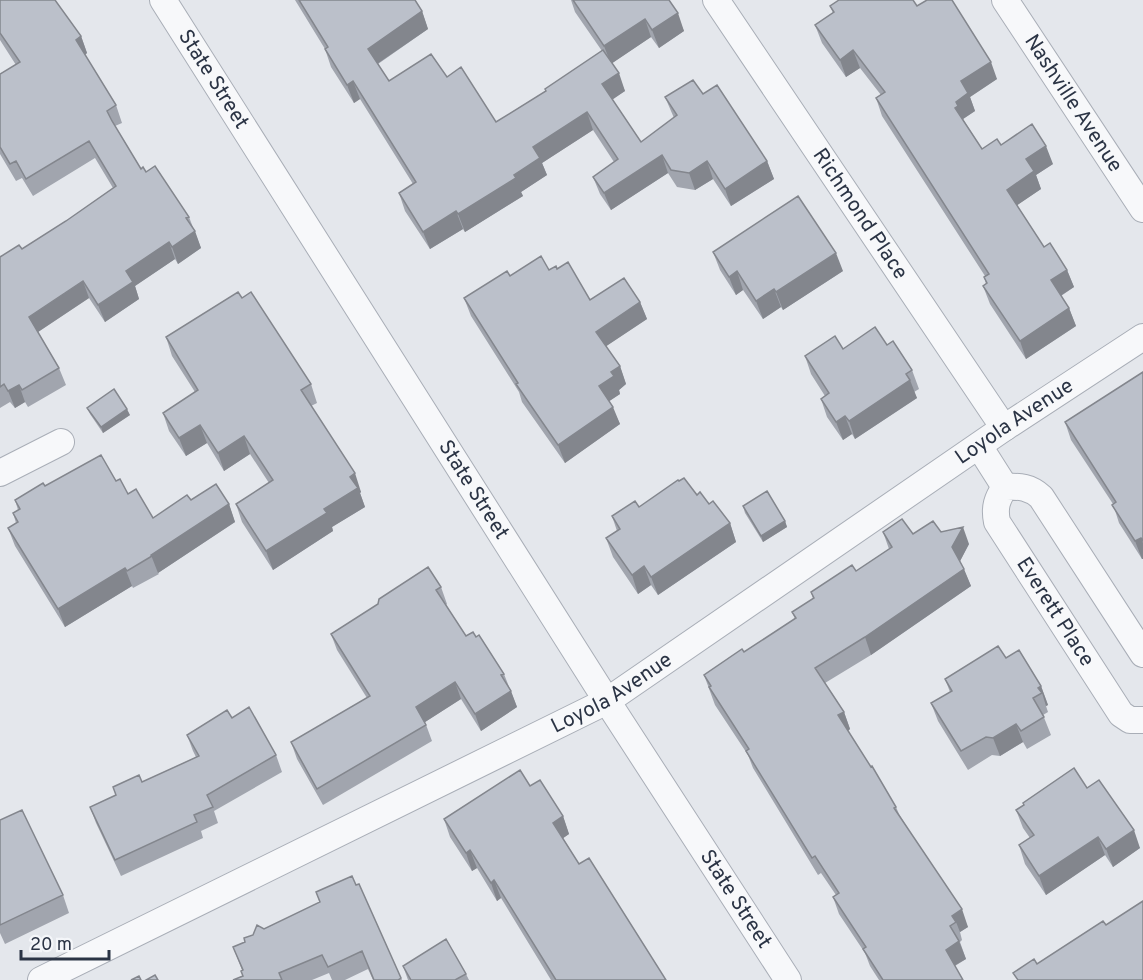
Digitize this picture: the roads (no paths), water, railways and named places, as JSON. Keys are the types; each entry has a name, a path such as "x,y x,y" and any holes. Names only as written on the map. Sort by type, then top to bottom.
{"street":[{"name":"State Street","path":"163,0 607,701 788,980"},
{"name":"Richmond Place","path":"716,0 1004,428"},
{"name":"Nashville Avenue","path":"1005,0 1143,209"},
{"name":"Loyola Avenue","path":"41,980 607,701 1004,428 1143,337"},
{"path":"0,473 62,442"},
{"path":"979,446 1005,487 1021,486 1033,490 1041,497 1143,654"},
{"name":"Everett Place","path":"1005,487 998,498 995,511 997,522 1121,714 1130,720 1143,720"}]}
